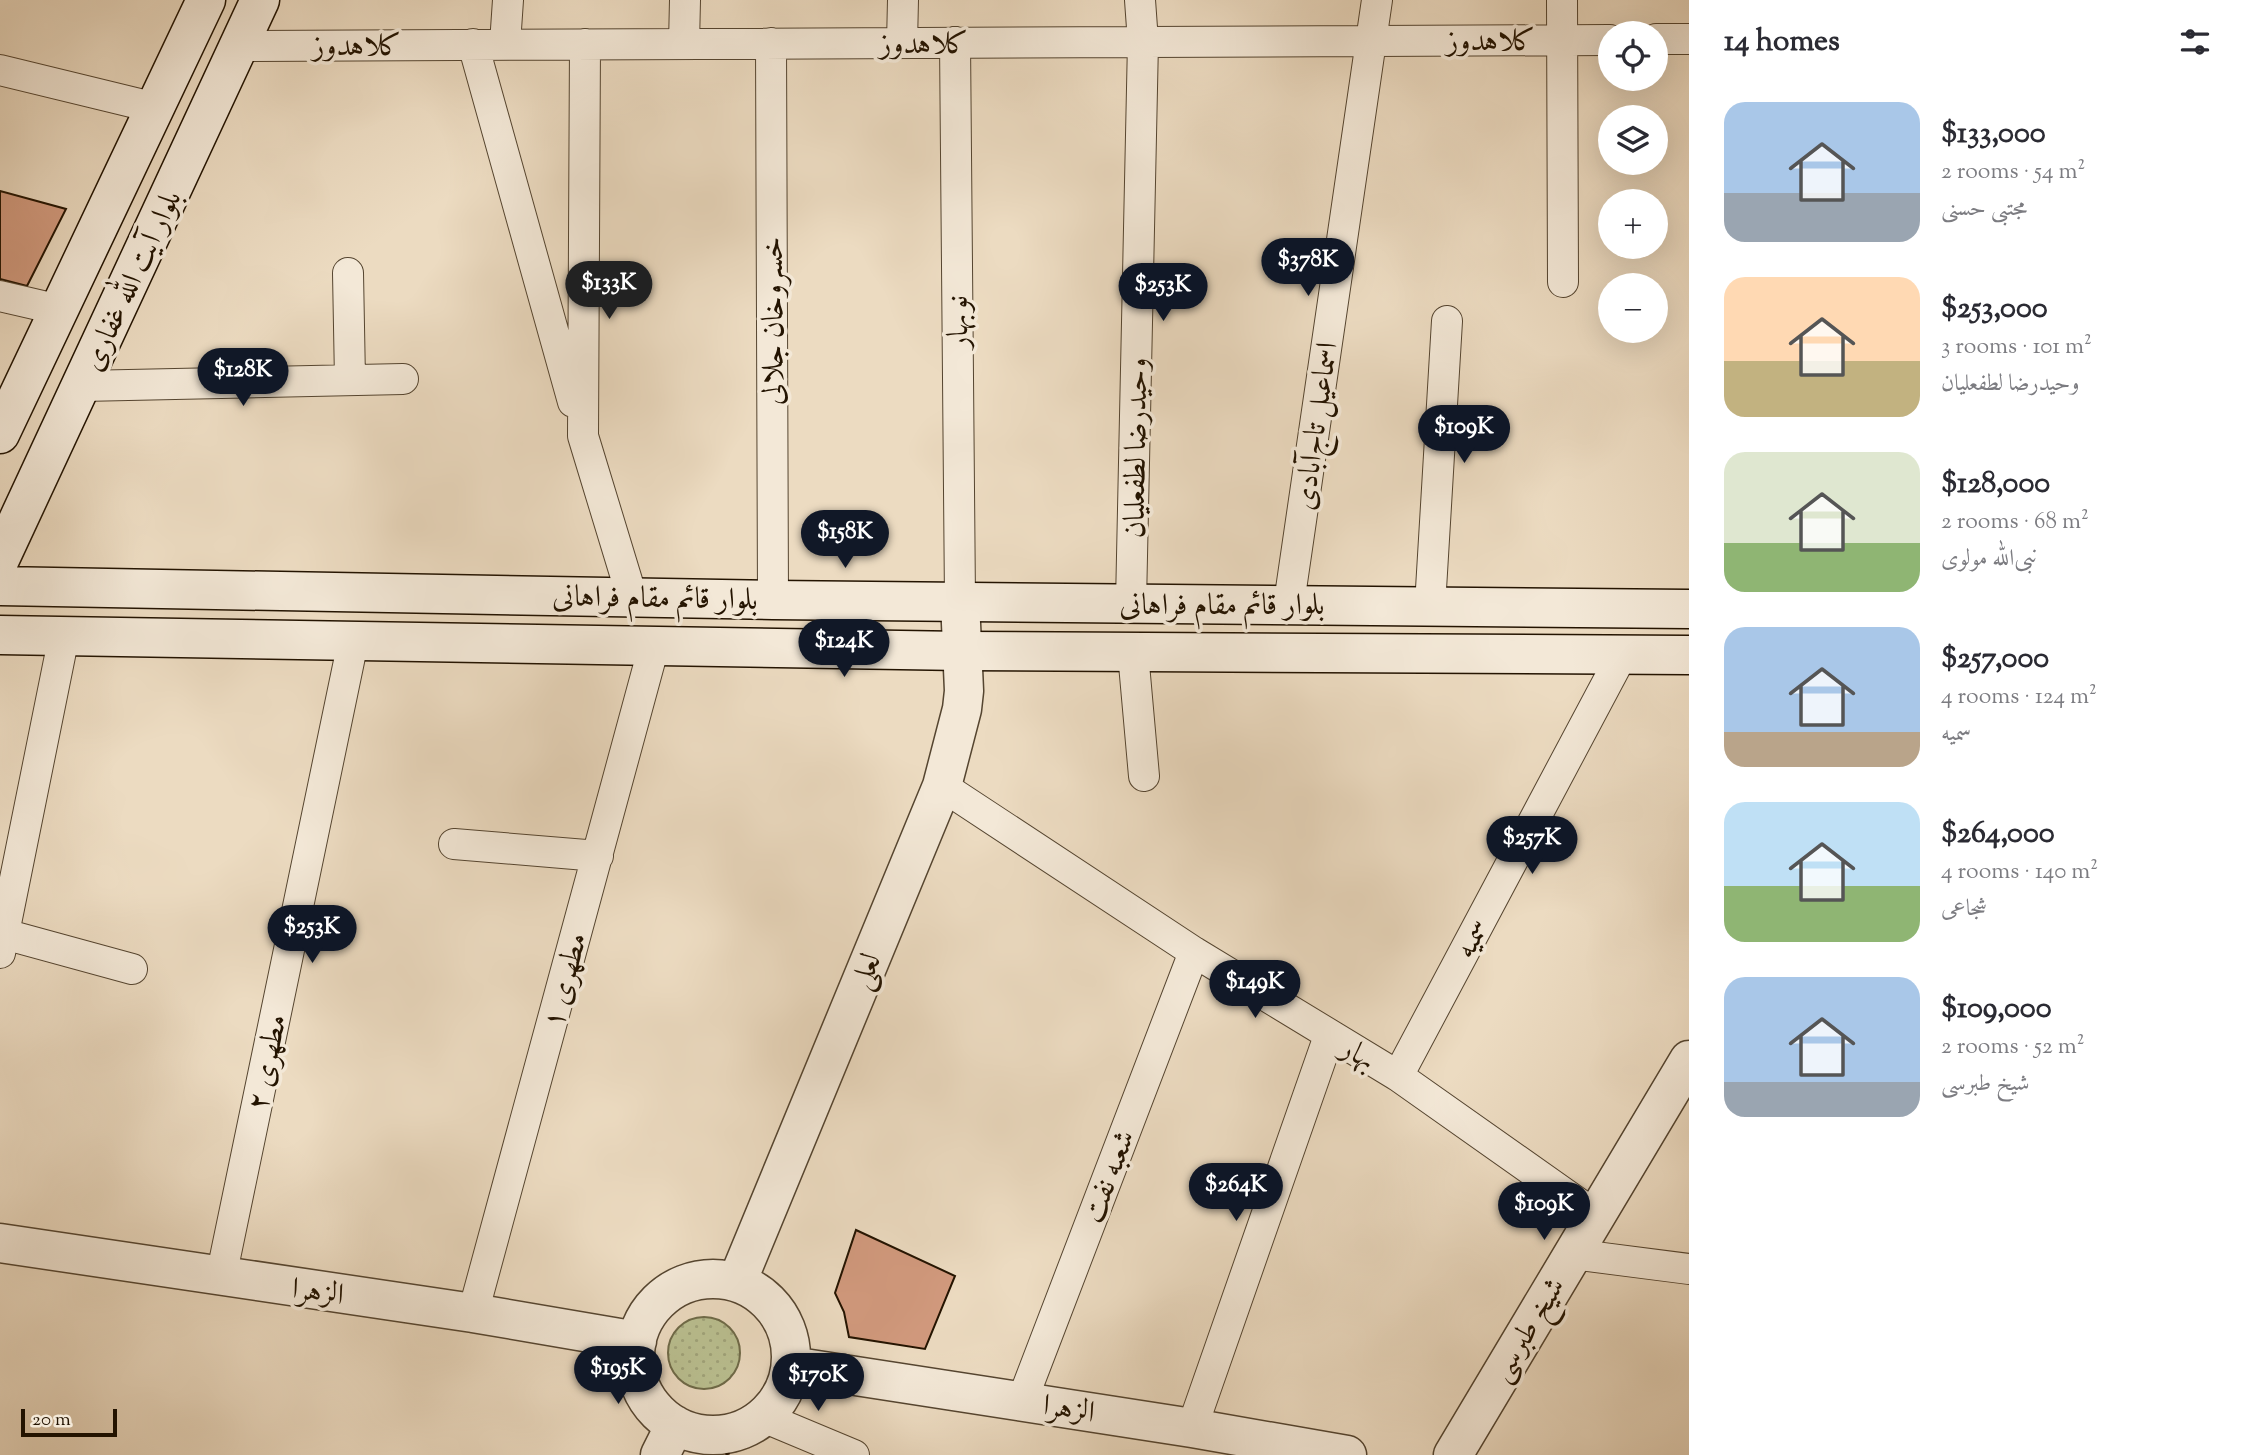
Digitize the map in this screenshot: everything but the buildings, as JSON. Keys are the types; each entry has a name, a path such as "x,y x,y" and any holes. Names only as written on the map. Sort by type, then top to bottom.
{"main road":[{"name":"بلوار آیت الله غفاری","path":"0,434 206,0"},
{"name":"بلوار آیت الله غفاری","path":"0,559 260,0"},
{"name":"بلوار قائم مقام فراهانی","path":"0,586 773,600 1689,609"},
{"name":"لعلی","path":"737,1282 942,786 962,709 960,601"},
{"name":"بلوار قائم مقام فراهانی","path":"0,635 962,651 1689,655"},
{"name":"شیخ طبرسی","path":"1453,1455 1689,1060"},
{"name":"الزهرا","path":"0,1243 473,1313 637,1341"},
{"path":"715,1278 737,1282 764,1297 778,1314 788,1335 791,1366 782,1394 763,1417 735,1432 724,1445 689,1431 667,1440 659,1413 647,1398 639,1379 635,1361 637,1341 644,1320 656,1302 674,1289 694,1280 715,1278"},
{"name":"الزهرا","path":"791,1366 1192,1428 1346,1455"}],"street":[{"path":"505,44 508,0"},
{"path":"684,44 685,0"},
{"path":"902,43 903,0"},
{"name":"وحیدرضا لطفعلیان","path":"1131,603 1143,42 1140,0"},
{"name":"اسماعیل تاج‌آبادی","path":"1289,603 1377,0"},
{"path":"1562,0 1563,282"},
{"path":"1668,39 1689,39"},
{"name":"کلاهدوز","path":"239,46 1598,40"},
{"name":"نوبهار","path":"955,42 960,601"},
{"name":"خسروخان جلالی","path":"771,43 773,600"},
{"path":"472,44 583,436 632,597"},
{"path":"583,436 585,44"},
{"path":"0,70 156,108"},
{"path":"348,273 350,380"},
{"path":"0,296 61,310"},
{"path":"1430,606 1447,321"},
{"path":"82,386 403,379"},
{"path":"64,636 2,944 132,969"},
{"name":"مطهری ۲","path":"221,1277 354,642"},
{"name":"مطهری ۱","path":"473,1313 654,646"},
{"path":"1133,653 1144,776"},
{"name":"سمیه","path":"1398,1076 1623,653"},
{"name":"بهار","path":"942,786 1194,952 1398,1076 1595,1215"},
{"path":"454,844 598,856"},
{"name":"شعبه نفت","path":"1022,1401 1194,952"},
{"path":"1192,1428 1329,1036"},
{"path":"1572,1254 1689,1269"},
{"path":"763,1417 854,1455"}],"green space":[{"path":"704,1317 718,1320 730,1327 737,1339 740,1353 737,1367 730,1379 718,1386 704,1389 690,1386 678,1379 671,1367 668,1353 671,1339 678,1327 690,1320"}]}
